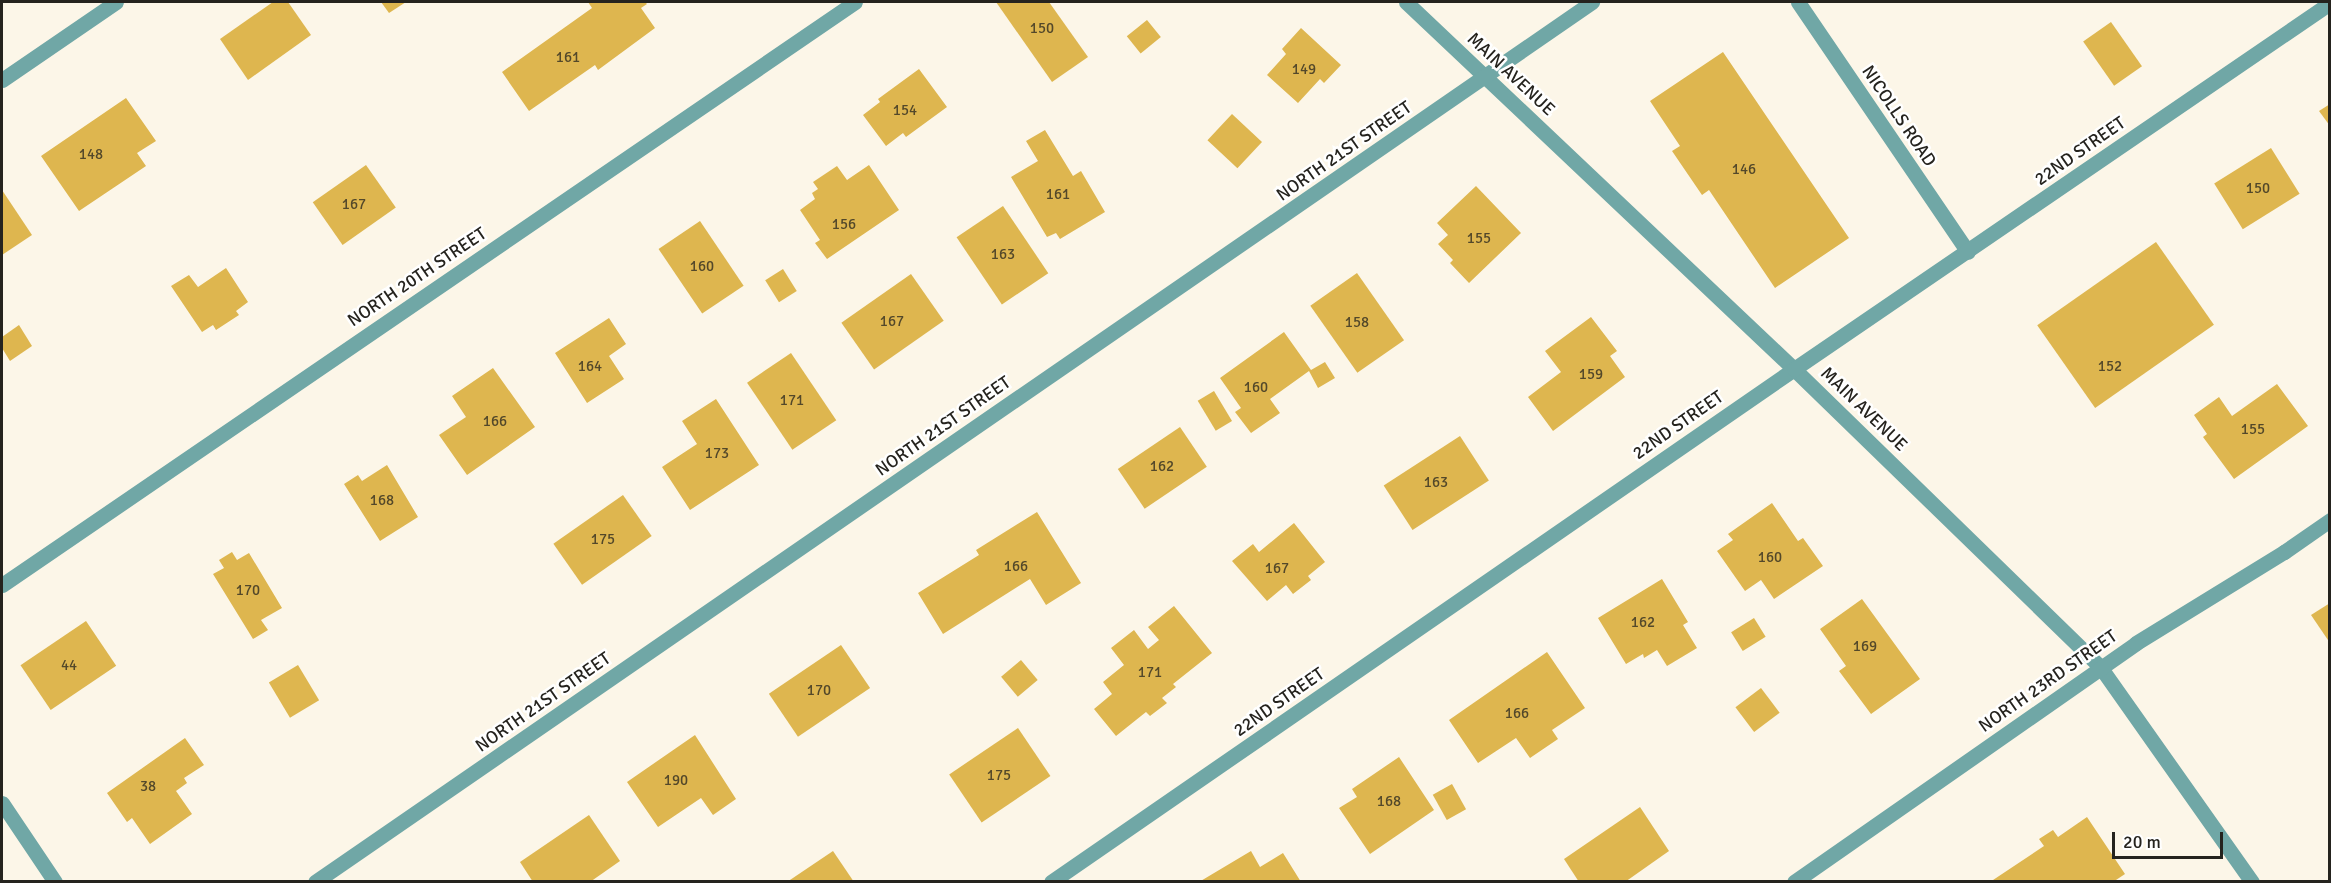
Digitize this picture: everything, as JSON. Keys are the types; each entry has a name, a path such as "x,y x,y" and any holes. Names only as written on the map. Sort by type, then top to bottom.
{"street":[{"path":"2,80 116,2"},
{"name":"NORTH 20TH STREET","path":"2,585 855,2"},
{"name":"MAIN AVENUE","path":"1406,2 1794,369 2101,668 2252,882"},
{"name":"NORTH 21ST STREET","path":"315,882 1592,2"},
{"name":"NICOLLS ROAD","path":"1798,2 1968,252"},
{"name":"22ND STREET","path":"1051,882 1794,369 2330,3"},
{"name":"NORTH 23RD STREET","path":"1794,882 2101,668 2330,520"},
{"path":"2,803 55,882"}],"building":[{"path":"273,2 288,2 311,35 248,80 220,39"},
{"path":"381,2 406,2 389,13"},
{"path":"588,2 645,2 647,4 641,8 655,28 598,70 595,65 529,111 502,72 592,8"},
{"path":"996,2 1049,2 1088,57 1052,82"},
{"path":"1147,20 1161,37 1141,53 1127,36"},
{"path":"2111,22 2142,66 2114,86 2083,42"},
{"path":"1301,28 1341,65 1324,83 1320,79 1298,103 1267,75 1286,54 1282,49"},
{"path":"1723,52 1849,238 1775,288 1709,190 1702,195 1672,151 1680,146 1650,101"},
{"path":"919,69 947,107 906,137 903,133 886,146 863,115 880,102 878,99"},
{"path":"126,98 156,141 137,153 146,166 79,211 41,156"},
{"path":"2330,104 2330,126 2319,111"},
{"path":"1232,114 1262,142 1237,168 1207,140"},
{"path":"1045,130 1073,176 1081,171 1105,212 1060,239 1056,233 1047,237 1011,177 1038,161 1026,141"},
{"path":"2271,148 2300,194 2243,229 2214,184"},
{"path":"366,165 396,208 343,245 313,202"},
{"path":"869,165 899,210 827,259 815,243 820,240 800,210 815,199 812,193 818,189 813,182 837,166 847,180"},
{"path":"1476,186 1521,233 1469,283 1450,263 1453,260 1438,244 1448,235 1437,223"},
{"path":"2,190 32,235 2,255"},
{"path":"1003,206 1048,273 1002,304 957,237"},
{"path":"700,221 744,286 702,314 659,249"},
{"path":"2156,242 2214,325 2095,408 2037,325"},
{"path":"226,268 248,302 236,311 239,315 216,330 213,325 202,332 171,286 189,275 198,287"},
{"path":"783,269 797,291 779,302 765,280"},
{"path":"1357,273 1404,340 1357,373 1310,306"},
{"path":"911,274 944,321 874,369 841,323"},
{"path":"1591,317 1617,351 1610,356 1625,377 1553,431 1528,397 1561,372 1545,351"},
{"path":"609,318 626,344 609,356 624,379 587,403 555,353"},
{"path":"19,325 32,346 10,361 2,348 2,337"},
{"path":"1284,332 1311,370 1325,362 1335,378 1318,388 1309,371 1270,399 1280,413 1251,433 1235,412 1241,408 1220,378"},
{"path":"791,353 836,420 792,450 747,383"},
{"path":"493,368 535,427 467,475 439,435 466,417 452,396"},
{"path":"2277,384 2308,426 2234,479 2203,437 2207,434 2194,415 2219,397 2232,416"},
{"path":"1214,391 1232,421 1216,431 1198,401"},
{"path":"716,399 759,465 690,510 662,467 697,444 682,421"},
{"path":"1180,427 1207,467 1145,509 1118,469"},
{"path":"1460,436 1489,480 1413,530 1384,486"},
{"path":"387,465 418,517 380,541 344,484 358,475 362,481"},
{"path":"623,495 652,536 582,585 553,544"},
{"path":"1772,503 1798,541 1803,538 1823,566 1774,599 1761,580 1745,591 1717,551 1733,540 1728,534"},
{"path":"1037,512 1081,583 1046,605 1030,579 943,634 918,593 979,555 976,550"},
{"path":"1294,523 1325,562 1308,576 1311,580 1293,594 1286,585 1267,601 1232,561 1253,544 1259,552"},
{"path":"232,552 237,560 249,553 282,608 261,620 268,630 253,639 213,574 224,568 219,560"},
{"path":"1662,579 1688,622 1683,625 1697,648 1667,666 1657,650 1644,658 1643,654 1626,664 1598,618"},
{"path":"1862,599 1920,679 1871,714 1839,671 1846,666 1820,629"},
{"path":"2330,603 2330,643 2311,615"},
{"path":"1174,606 1212,653 1173,684 1176,687 1162,698 1167,703 1150,716 1146,712 1116,736 1094,709 1112,694 1103,682 1124,665 1111,648 1134,630 1148,649 1159,640 1148,627"},
{"path":"1754,618 1766,637 1743,651 1731,632"},
{"path":"86,621 116,666 51,710 21,665"},
{"path":"841,645 870,688 798,737 769,694"},
{"path":"1547,652 1585,708 1552,730 1558,739 1530,758 1516,738 1478,763 1449,720"},
{"path":"1021,660 1038,680 1018,697 1001,677"},
{"path":"298,665 319,700 290,718 269,683"},
{"path":"1761,688 1780,713 1754,732 1735,707"},
{"path":"1018,728 1050,776 982,822 949,774"},
{"path":"695,735 736,799 713,815 701,798 658,827 627,782"},
{"path":"185,738 204,765 184,778 187,783 176,791 192,814 150,844 132,818 127,822 107,793"},
{"path":"1399,757 1434,810 1370,854 1339,808 1357,797 1352,789"},
{"path":"1452,784 1466,809 1447,820 1433,795"},
{"path":"1640,807 1669,851 1625,882 1579,882 1564,859"},
{"path":"589,815 620,861 590,882 533,882 520,862"},
{"path":"2087,817 2125,874 2113,882 1990,882 2044,846 2039,839 2053,830 2058,837"},
{"path":"833,851 854,882 787,882"},
{"path":"1251,851 1260,867 1283,853 1301,882 1199,882"}]}
